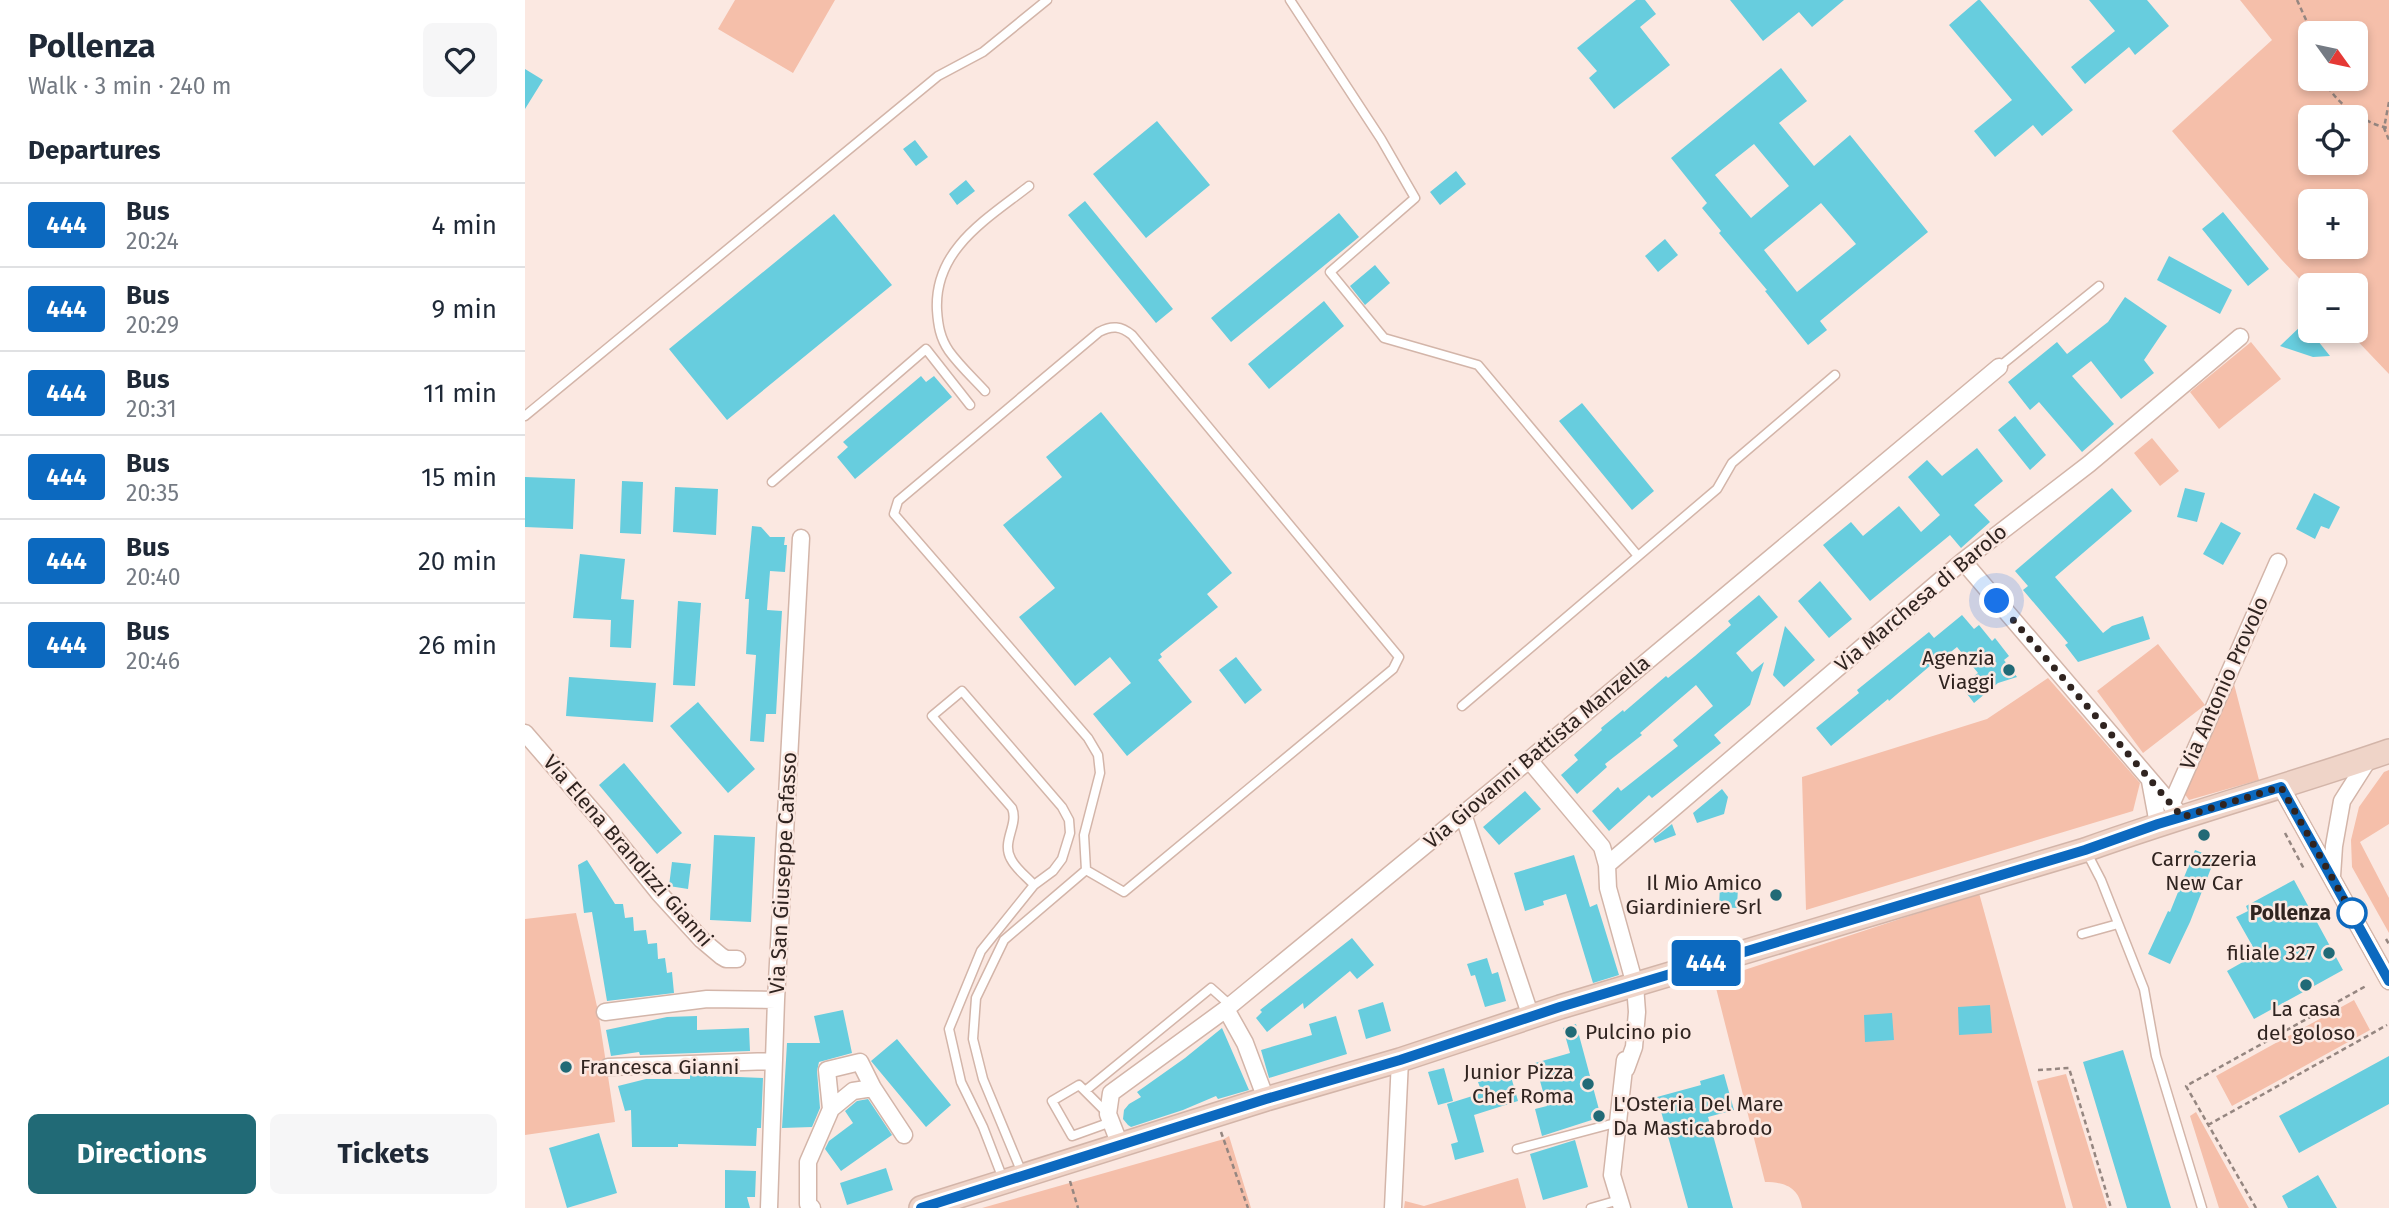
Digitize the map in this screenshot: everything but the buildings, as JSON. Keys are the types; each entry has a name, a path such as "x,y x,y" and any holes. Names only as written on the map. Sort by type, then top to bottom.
{"street":[{"name":"Via Marchesa di Barolo","path":"1607,865 1963,561 2089,464 2241,337"},
{"name":"Via Giovanni Battista Manzella","path":"1110,1118 1111,1093 1228,1007 1529,760 1999,367"},
{"name":"Via San Giuseppe Cafasso","path":"769,1208 776,1000 801,538"},
{"name":"Via Antonio Provolo","path":"1963,561 2176,811 2278,562"},
{"name":"Via Elena Brandizzi Gianni","path":"525,733 659,893 702,940 726,959 737,959"},
{"path":"935,1206 1266,1099 2085,850 2158,824 2176,811 2281,787 2380,754"},
{"path":"2332,876 2333,846 2342,801 2380,754"},
{"path":"1529,760 1602,847 1607,865 1608,888 1635,985 1637,1012 1634,1047 1626,1069 1612,1175 1621,1204"},
{"name":"Via Antonio Provolo","path":"2150,781 2158,824"},
{"path":"2281,787 2389,981"},
{"path":"1463,814 1531,1017"},
{"path":"604,1012 707,999 776,1000"},
{"path":"1228,1007 1266,1099"},
{"path":"1393,1208 1400,1060"},
{"path":"608,1067 774,1061"},
{"path":"831,1109 827,1070 860,1062 873,1088 904,1135"},
{"path":"812,1208 808,1204 808,1161 831,1109 853,1091 873,1088"},
{"path":"1110,1118 1120,1145"}],"lane":[{"path":"525,416 938,76 983,52 1047,0"},
{"path":"1290,0 1381,139 1416,198 1331,272 1384,338 1478,365 1638,556"},
{"path":"985,391 948,350 938,330 937,289 947,262 968,233 1029,186"},
{"path":"1999,367 2099,286"},
{"path":"1116,326 1124,328 1132,335 1399,657 1393,669 1124,892 1087,870 1084,835 1100,773 1098,755 1088,738 894,513 898,501 1099,332 1116,326"},
{"path":"772,482 926,349 969,405"},
{"path":"1462,706 1717,489 1732,463 1835,375"},
{"path":"1014,1179 983,1127 961,1082 949,1030 981,951 1034,885 1062,859 1070,834 1069,820 1062,807 962,691 932,716 1012,808 1015,815 1008,840 1009,857 1034,885"},
{"path":"2085,850 2101,880 2144,989 2156,1056 2202,1208"},
{"path":"1014,1179 973,1039 977,998 1004,940 1087,870"},
{"path":"2082,934 2118,924"},
{"path":"1085,1091 1212,988 1228,1007"},
{"path":"1080,1085 1085,1091 1110,1118 1072,1136 1052,1101 1080,1085"},
{"path":"1517,1149 1619,1122"},
{"path":"1591,1208 1621,1204"}],"path":[{"path":"2297,0 2307,21"},
{"path":"2330,91 2350,111 2383,128 2389,128"},
{"path":"2389,102 2383,128 2389,140"},
{"path":"2285,834 2304,869"},
{"path":"2386,939 2389,944"},
{"path":"2256,1208 2186,1086 2366,986"},
{"path":"2207,1125 2387,1024"},
{"path":"2038,1070 2069,1068 2111,1208"},
{"path":"1220,1128 1248,1208"},
{"path":"1069,1175 1078,1208"}],"shaded area":[{"path":"735,0 835,0 793,73 718,29"},
{"path":"2240,0 2389,0 2389,374 2359,343 2368,343 2368,273 2298,273 2298,277 2172,131 2272,40"},
{"path":"2251,342 2281,379 2219,429 2190,392"},
{"path":"2152,438 2179,471 2160,486 2134,453"},
{"path":"2158,644 2205,705 2143,753 2097,691"},
{"path":"2048,678 2140,783 2133,811 1806,910 1802,777 1987,719"},
{"path":"2234,684 2259,780 2189,800 2184,793"},
{"path":"2389,770 2389,824 2360,842 2389,898 2389,933 2352,867 2351,840 2359,807 2384,772"},
{"path":"1979,893 2066,1208 1802,1208 1798,1195 1789,1187 1765,1182 1714,980"},
{"name":"Francesca Gianni","path":"576,913 598,1011 615,1122 525,1135 525,919"},
{"path":"2354,1000 2370,1030 2232,1106 2216,1076"},
{"path":"2066,1074 2107,1208 2073,1208 2037,1081"},
{"path":"2196,1112 2249,1208 2219,1208 2190,1116"},
{"path":"1229,1136 1251,1208 982,1208 1224,1139"},
{"path":"1518,1178 1526,1208 1404,1208 1405,1201 1424,1206"}],"bus line":[{"name":"444","path":"921,1208 1266,1099 1400,1060 1560,1007 2085,850 2158,824 2281,787 2389,981"}],"place":[{"name":"Agenzia Viaggi","path":"2009,670"},
{"name":"Carrozzeria New Car","path":"2204,835"},
{"name":"Il Mio Amico Giardiniere Srl","path":"1776,895"},
{"name":"Pollenza","path":"2352,913"},
{"name":"filiale 327","path":"2329,953"},
{"name":"La casa del goloso","path":"2306,985"},
{"name":"Pulcino pio","path":"1571,1032"},
{"name":"Francesca Gianni","path":"566,1067"},
{"name":"Junior Pizza Chef Roma","path":"1588,1084"},
{"name":"L'Osteria Del Mare Da Masticabrodo","path":"1599,1116"}],"route":[{"path":"1997,601 2182,817 2281,787 2352,913"}]}
